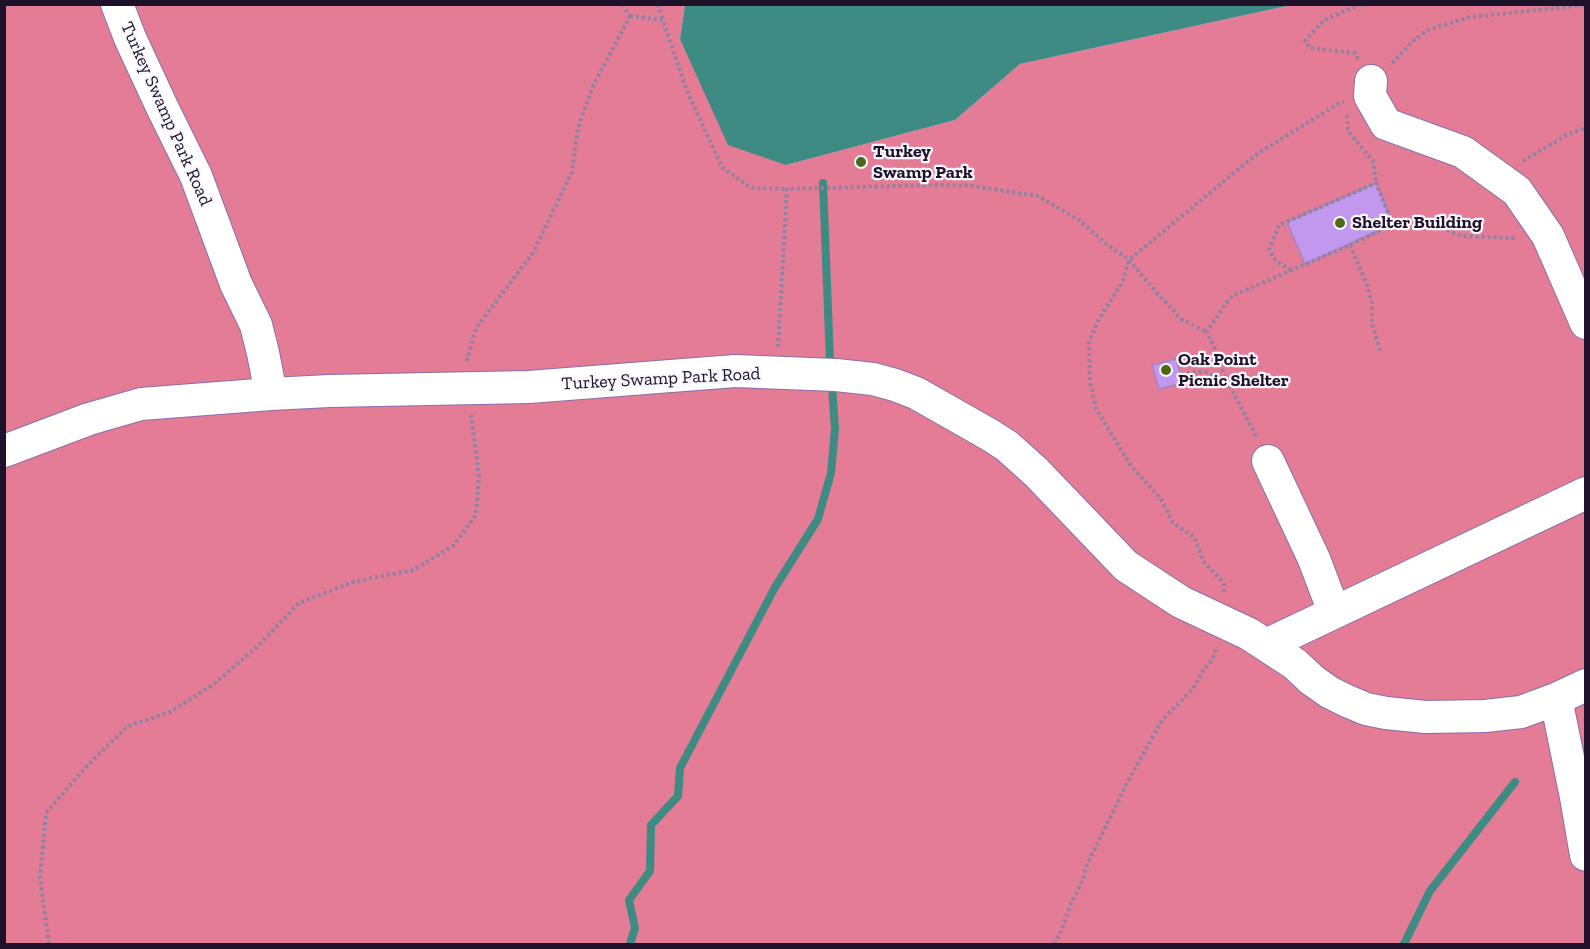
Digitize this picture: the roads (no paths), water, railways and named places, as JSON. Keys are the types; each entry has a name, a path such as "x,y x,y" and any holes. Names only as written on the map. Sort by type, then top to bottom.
{"lane":[{"name":"Turkey Swamp Park Road","path":"117,4 130,38 196,176 236,284 256,325 271,394"},
{"path":"1371,81 1370,96 1386,124 1463,152 1517,191 1548,236 1586,322"},
{"name":"Turkey Swamp Park Road","path":"4,451 89,418 141,404 271,394 529,387 735,371 836,375 873,379 916,393 1006,446 1036,472 1126,566 1181,602 1249,634 1295,664 1329,692 1347,701 1366,709 1386,713 1426,717 1485,716 1521,712 1586,685"},
{"path":"1268,461 1314,559 1334,612"},
{"path":"1266,645 1586,493"},
{"path":"1556,699 1586,855"}],"waterway":[{"path":"823,183 830,361"},
{"path":"630,944 635,928 629,900 650,871 651,825 678,796 680,768 774,589 818,519 831,473 835,429 832,386"},
{"path":"1404,944 1430,891 1515,782"}],"place":[{"name":"Turkey Swamp Park","path":"861,162"},
{"name":"Shelter Building","path":"1340,223"},
{"name":"Oak Point Picnic Shelter","path":"1166,370"}]}
